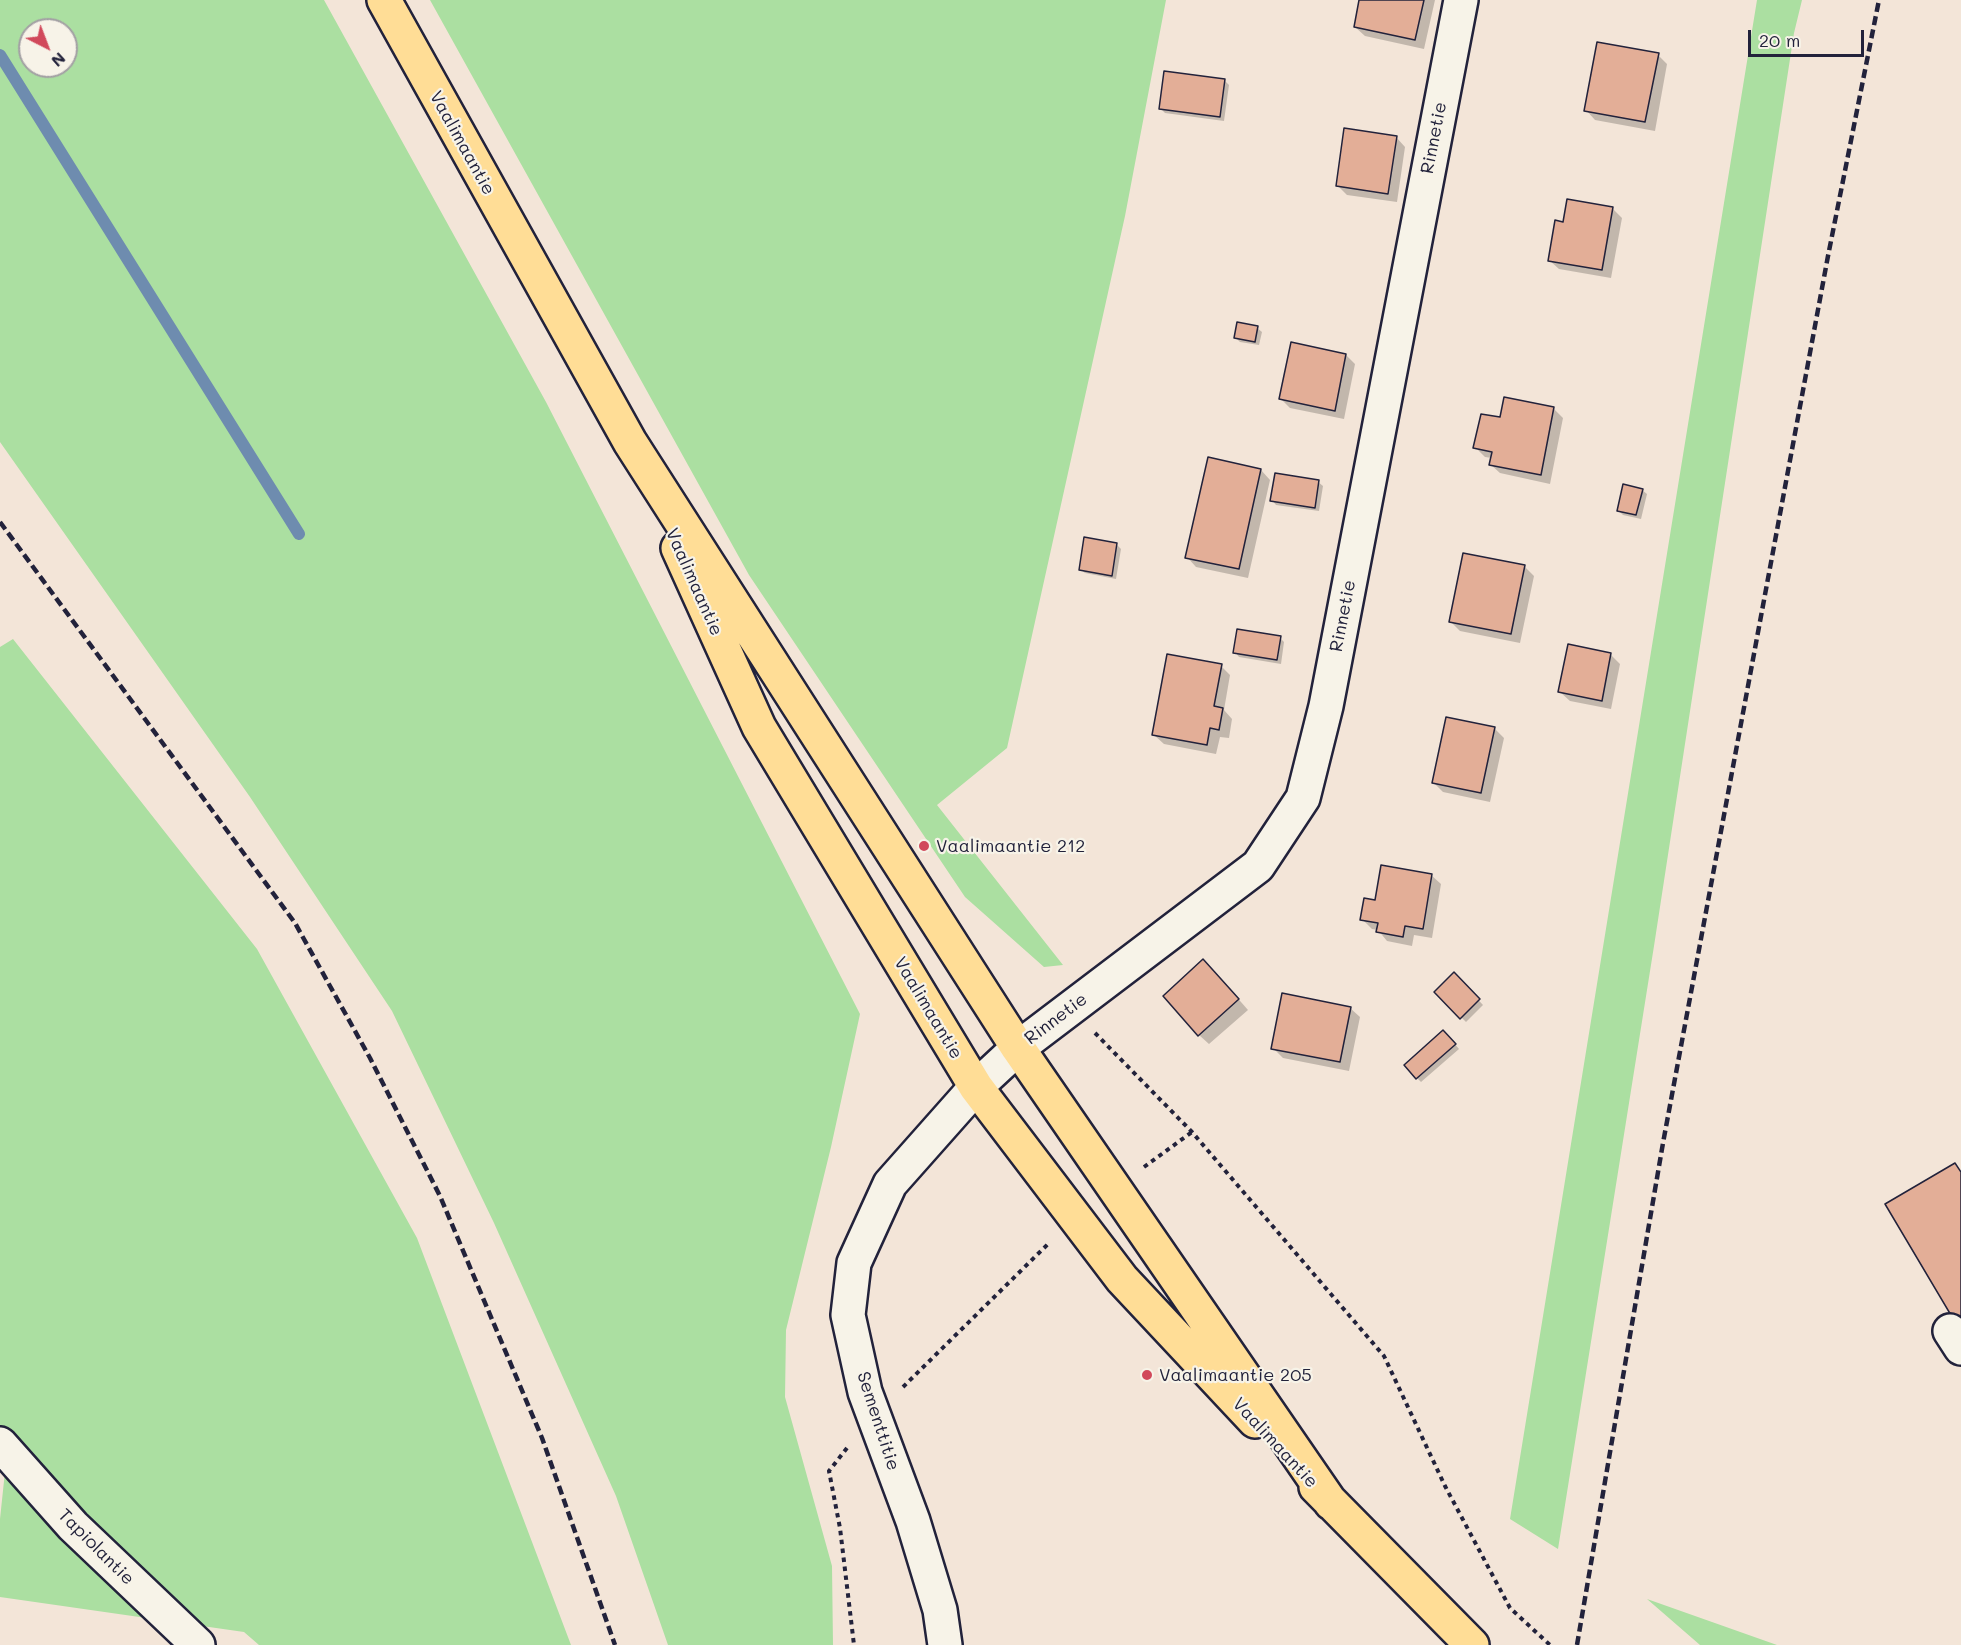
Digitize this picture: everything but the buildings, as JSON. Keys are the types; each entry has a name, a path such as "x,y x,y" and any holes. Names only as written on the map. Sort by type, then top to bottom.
{"main road":[{"name":"Vaalimaantie","path":"384,0 630,442 1018,1048 1331,1503"},
{"name":"Vaalimaantie","path":"630,442 759,727 976,1087 1122,1279 1331,1503 1472,1645"}],"street":[{"name":"Rinnetie","path":"976,1087 1018,1048 1258,867 1303,798 1326,706 1461,0"},
{"name":"Sementtitie","path":"945,1645 940,1610 913,1521 865,1392 848,1315 854,1263 890,1184 976,1087"},
{"name":"Tapiolantie","path":"0,1444 73,1526 198,1645"}],"path":[{"path":"1071,1008 1192,1132 1384,1356 1445,1486 1510,1608 1550,1645"},
{"path":"1114,1188 1192,1132"},
{"path":"854,1645 840,1528 829,1471 874,1416 1075,1218"}],"green space":[{"path":"0,0 324,0 546,402 860,1014 831,1147 786,1330 785,1397 832,1566 833,1645 668,1645 616,1496 494,1223 392,1011 250,797 0,442"},
{"path":"430,0 1166,0 1125,216 1007,748 937,805 1063,965 1044,967 965,897 749,575"},
{"path":"1757,0 1802,0 1794,33 1654,946 1558,1549 1510,1519"},
{"path":"13,639 257,949 417,1238 571,1645 259,1645 244,1632 0,1597 0,1519 6,1462 0,1461 0,647"},
{"path":"1647,1599 1777,1645 1700,1645"}],"waterway":[{"path":"0,55 299,534"}],"railway":[{"path":"1577,1645 1663,1143 1828,256 1879,0"},
{"path":"0,522 295,923 370,1058 440,1196 542,1438 615,1645"}],"place":[{"name":"Vaalimaantie 212","path":"924,846"},
{"name":"Vaalimaantie 205","path":"1147,1375"}]}
